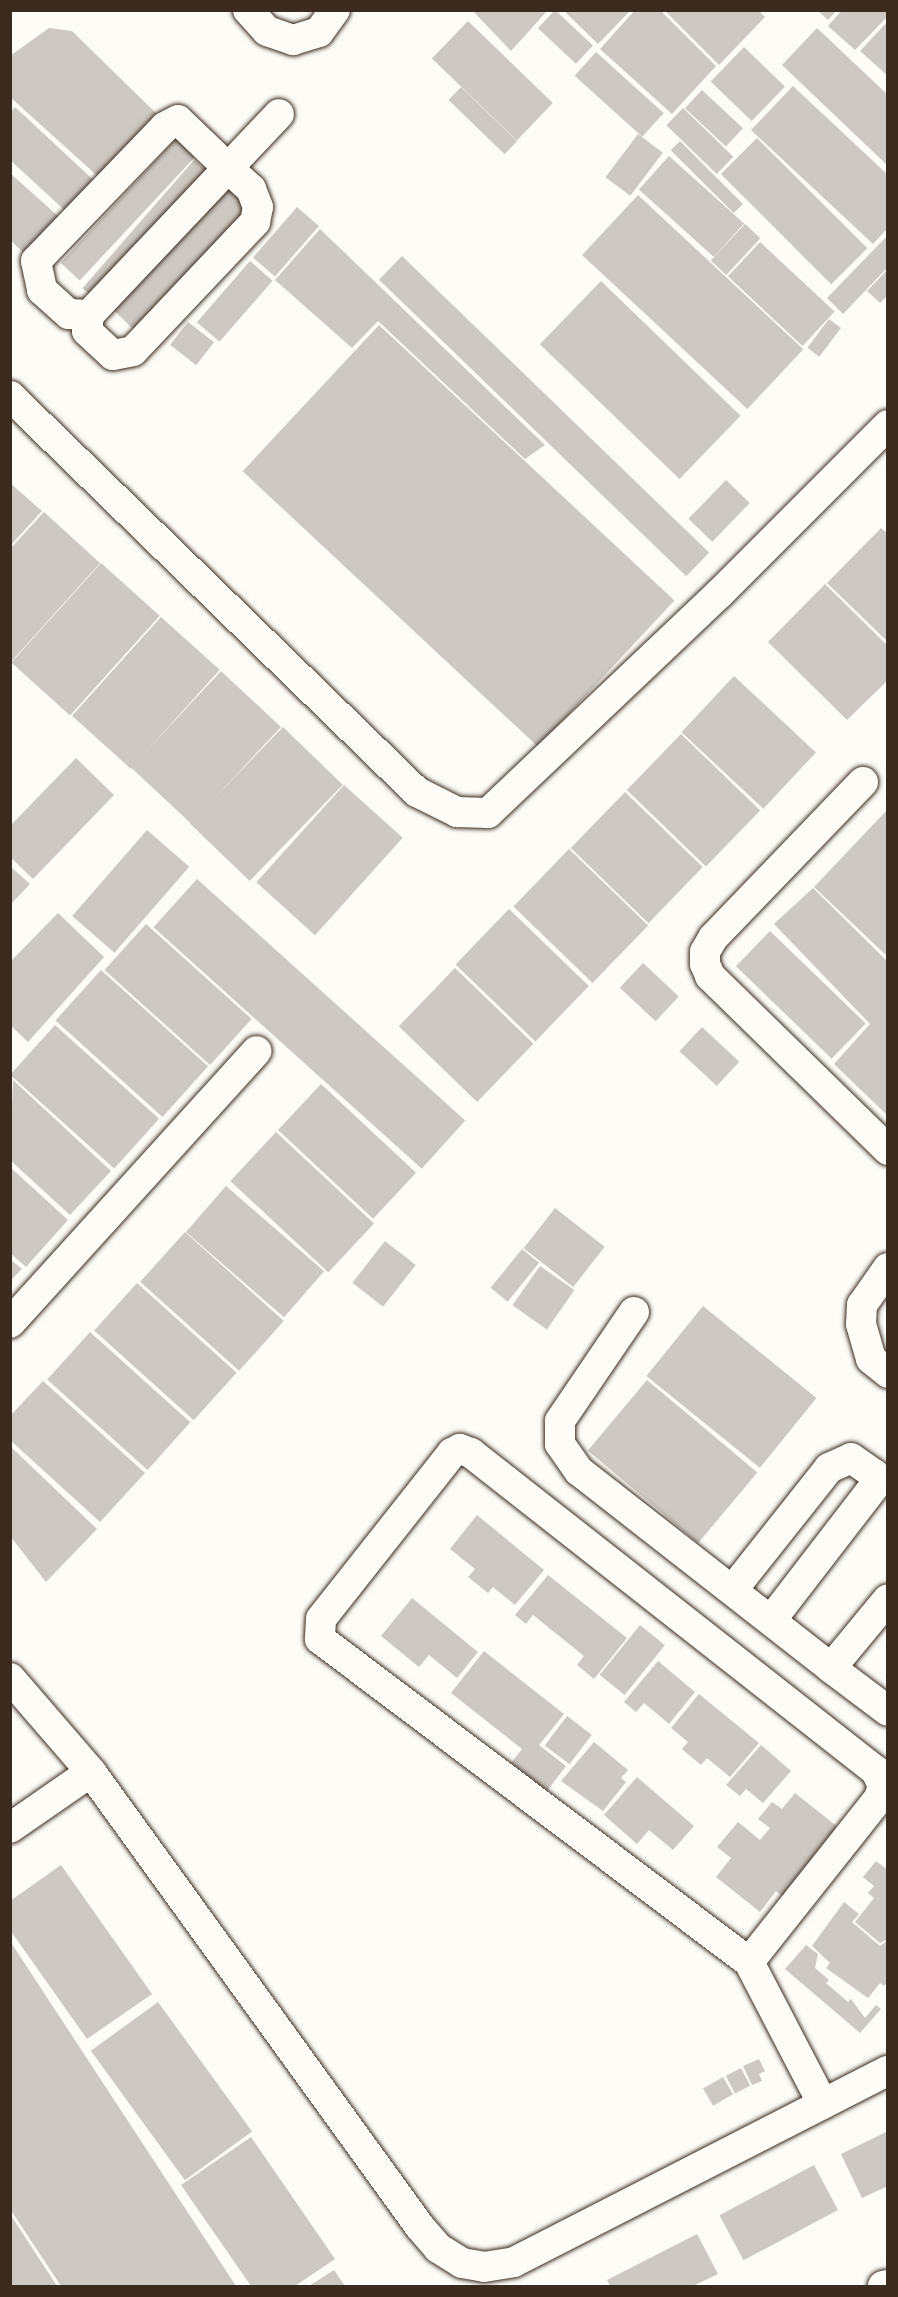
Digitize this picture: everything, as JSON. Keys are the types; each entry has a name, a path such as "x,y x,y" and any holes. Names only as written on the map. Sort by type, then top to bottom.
{"street":[{"path":"248,10 267,31 293,40 319,32 335,10"},
{"path":"89,315 69,314 42,290 36,261 171,123 178,120 228,168 251,189 258,207 255,222 133,351 113,355 87,331 89,315 228,168 279,114"},
{"path":"10,396 417,792 458,812 488,813 719,594 888,425"},
{"path":"863,782 713,938 705,952 705,964 710,976 888,1150"},
{"path":"10,1323 257,1051"},
{"path":"888,1268 862,1305 861,1324 871,1359 888,1373"},
{"path":"634,1312 560,1421 560,1444 579,1471 734,1588 831,1668 888,1711"},
{"path":"749,1962 879,1798 883,1786 876,1771 471,1453 460,1449 452,1453 321,1619 320,1639 749,1962 824,2104"},
{"path":"734,1588 829,1468 840,1460 851,1458 874,1474 876,1484 772,1619"},
{"path":"831,1668 888,1599"},
{"path":"10,1678 91,1772 420,2227 438,2248 462,2263 484,2267 514,2262 888,2071"},
{"path":"10,1828 91,1772"},
{"path":"883,2286 888,2284"}],"building":[{"path":"472,10 548,10 511,51"},
{"path":"555,10 593,45 576,64 538,28"},
{"path":"563,10 631,10 598,44"},
{"path":"635,10 660,10 716,66 672,114 600,49"},
{"path":"664,10 758,10 765,17 719,65"},
{"path":"817,10 837,10 828,20"},
{"path":"842,10 888,10 888,16 855,50 828,26"},
{"path":"468,21 553,103 517,140 432,58"},
{"path":"888,21 888,76 860,51"},
{"path":"49,28 72,31 162,119 103,181 10,97 10,56"},
{"path":"817,28 888,95 888,166 782,65"},
{"path":"744,47 785,87 752,121 711,82"},
{"path":"596,52 664,113 642,137 575,76"},
{"path":"793,86 888,175 888,228 873,244 751,130"},
{"path":"461,87 517,141 505,154 448,100"},
{"path":"702,90 743,128 726,146 685,108"},
{"path":"15,107 101,187 72,217 10,160 10,112"},
{"path":"683,108 733,157 717,174 666,125"},
{"path":"638,134 663,153 630,196 606,177"},
{"path":"178,137 197,155 80,281 61,263"},
{"path":"757,138 867,248 831,284 721,174"},
{"path":"680,141 743,204 734,213 671,150"},
{"path":"669,156 744,224 714,257 639,189"},
{"path":"194,160 210,174 98,302 82,288"},
{"path":"10,173 59,217 25,254 10,240"},
{"path":"228,187 250,208 133,329 111,308"},
{"path":"638,195 803,349 747,409 582,255"},
{"path":"297,207 319,226 275,277 253,258"},
{"path":"745,224 760,238 726,275 711,261"},
{"path":"320,229 545,445 525,459 378,321 352,348 275,280"},
{"path":"888,235 888,267 843,314 827,298"},
{"path":"760,242 835,312 803,346 728,276"},
{"path":"402,256 709,553 686,576 379,280"},
{"path":"250,261 273,281 220,342 197,322"},
{"path":"888,269 888,295 880,303 867,291"},
{"path":"601,281 741,416 679,479 540,344"},
{"path":"829,319 841,328 819,357 807,348"},
{"path":"188,322 214,342 196,365 170,345"},
{"path":"379,325 674,601 538,747 243,471"},
{"path":"726,480 750,503 712,542 688,519"},
{"path":"10,483 42,511 10,546"},
{"path":"44,512 100,563 10,663 10,549"},
{"path":"881,528 888,534 888,642 827,583"},
{"path":"101,563 160,616 70,715 11,663"},
{"path":"825,584 888,646 888,680 847,720 768,642"},
{"path":"161,617 220,670 131,769 72,716"},
{"path":"221,671 281,727 191,823 131,768"},
{"path":"734,676 816,752 763,809 681,732"},
{"path":"283,727 343,785 250,881 190,823"},
{"path":"681,734 760,810 706,867 627,790"},
{"path":"76,758 114,795 33,879 10,857 10,826"},
{"path":"344,785 403,838 315,935 256,882"},
{"path":"625,792 703,867 649,923 571,848"},
{"path":"888,809 888,957 814,887"},
{"path":"147,830 189,867 114,953 72,916"},
{"path":"569,849 648,925 593,983 513,907"},
{"path":"10,866 30,884 10,905"},
{"path":"197,879 465,1121 422,1169 154,927"},
{"path":"813,888 888,962 888,1116 834,1064 870,1024 774,924"},
{"path":"509,909 589,986 535,1041 456,964"},
{"path":"58,913 104,957 28,1042 10,1025 10,962"},
{"path":"146,924 252,1019 210,1065 105,970"},
{"path":"770,931 866,1023 832,1059 736,966"},
{"path":"643,963 679,996 656,1021 620,988"},
{"path":"455,968 533,1044 477,1102 399,1026"},
{"path":"101,970 208,1066 163,1117 55,1021"},
{"path":"55,1025 159,1119 114,1168 10,1075"},
{"path":"702,1027 739,1062 717,1086 679,1051"},
{"path":"13,1080 111,1171 70,1215 10,1160"},
{"path":"321,1084 416,1173 373,1219 278,1130"},
{"path":"276,1132 374,1223 328,1272 230,1181"},
{"path":"10,1167 68,1220 26,1267 10,1253"},
{"path":"226,1186 324,1271 284,1317 186,1232"},
{"path":"555,1208 605,1247 573,1287 524,1248"},
{"path":"185,1232 284,1321 239,1371 140,1282"},
{"path":"385,1241 416,1265 383,1307 352,1283"},
{"path":"522,1249 539,1263 508,1302 491,1288"},
{"path":"10,1259 22,1269 10,1281"},
{"path":"540,1266 574,1290 547,1329 512,1305"},
{"path":"137,1283 237,1373 194,1420 94,1331"},
{"path":"703,1306 816,1398 760,1468 646,1376"},
{"path":"90,1332 190,1422 148,1470 47,1380"},
{"path":"647,1380 757,1473 698,1543 588,1450"},
{"path":"43,1381 145,1473 100,1522 10,1440 10,1416"},
{"path":"10,1446 97,1529 46,1582 10,1536"},
{"path":"477,1515 544,1570 515,1605 493,1587 488,1593 468,1577 475,1569 450,1549"},
{"path":"548,1575 627,1638 594,1679 577,1665 584,1656 533,1615 526,1624 515,1615"},
{"path":"412,1598 478,1652 457,1678 429,1655 419,1667 381,1636"},
{"path":"640,1625 665,1645 625,1695 600,1675"},
{"path":"484,1651 564,1714 539,1745 566,1766 547,1791 511,1763 522,1749 451,1693"},
{"path":"658,1661 695,1692 669,1724 644,1703 636,1712 624,1702"},
{"path":"699,1694 759,1743 730,1777 707,1758 701,1765 682,1749 688,1742 671,1728"},
{"path":"567,1716 592,1735 569,1764 545,1746"},
{"path":"594,1742 628,1770 621,1778 626,1782 603,1811 561,1781"},
{"path":"761,1745 791,1771 763,1803 746,1789 740,1796 726,1785"},
{"path":"637,1777 694,1826 673,1850 649,1830 637,1844 604,1815"},
{"path":"795,1793 839,1828 785,1898 776,1891 760,1912 716,1877 731,1858 717,1847 738,1822 760,1840 770,1828 758,1819 772,1802 782,1809"},
{"path":"876,1861 888,1870 888,1939 880,1943 855,1922 874,1898 868,1893 874,1886 863,1877"},
{"path":"61,1865 152,1994 87,2039 10,1930 10,1901"},
{"path":"844,1902 859,1914 852,1922 880,1946 888,1940 888,1982 884,1986 880,1983 868,1998 826,1968 830,1963 812,1946"},
{"path":"10,1941 236,2286 61,2286 10,2209"},
{"path":"806,1945 818,1954 815,1968 829,1980 826,1983 848,2002 851,1999 865,2018 876,2005 881,2009 860,2033 785,1969"},
{"path":"158,2002 252,2131 185,2180 91,2051"},
{"path":"759,2059 765,2071 759,2074 762,2081 752,2085 743,2066"},
{"path":"741,2068 750,2086 735,2094 726,2076"},
{"path":"723,2077 733,2094 713,2106 703,2088"},
{"path":"888,2131 888,2186 862,2198 841,2154"},
{"path":"251,2137 335,2259 295,2286 251,2286 181,2185"},
{"path":"814,2165 838,2210 743,2260 720,2215"},
{"path":"10,2214 57,2286 10,2286"},
{"path":"697,2234 718,2274 693,2286 610,2286 607,2280"},
{"path":"334,2270 345,2286 309,2286"}]}
